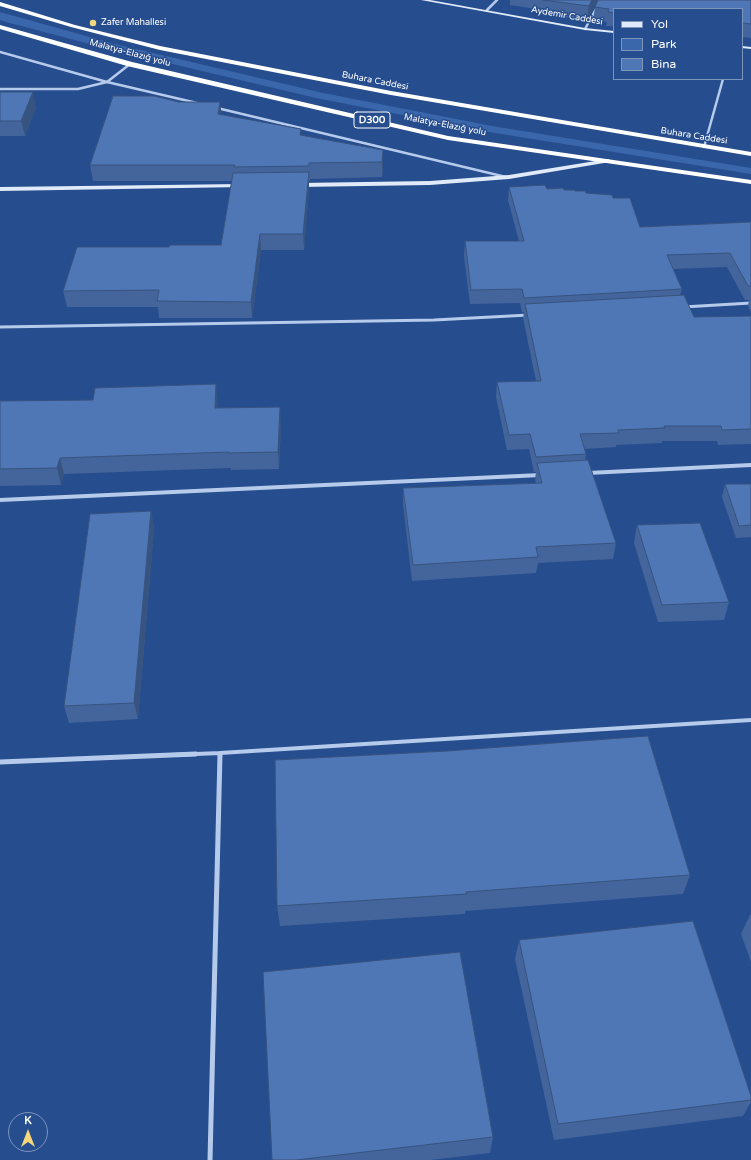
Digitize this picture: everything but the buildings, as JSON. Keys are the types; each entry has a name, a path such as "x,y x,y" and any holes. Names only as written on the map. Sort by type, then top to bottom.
{"highway":[{"name":"Buhara Caddesi","path":"0,4 160,48 391,93 751,154"},
{"name":"Malatya-Elazığ yolu","path":"0,27 130,64 448,138 751,182"}],"street":[{"name":"Aydemir Caddesi","path":"422,0 487,10 585,29 613,32"},
{"path":"487,10 497,0"},
{"path":"585,29 601,0"},
{"path":"0,52 107,82 200,104"},
{"path":"0,89 78,89 107,82 130,64"},
{"path":"704,147 723,80"},
{"path":"215,108 509,177"},
{"path":"295,185 430,183 509,177 608,161"},
{"path":"0,189 248,185"},
{"path":"680,307 751,303"},
{"path":"0,327 426,320 537,314"},
{"path":"584,473 751,464"},
{"path":"0,500 545,475"},
{"path":"0,762 220,753 751,720"},
{"path":"210,1160 220,753"}],"green space":[{"path":"0,12 115,44 323,93 492,126 751,168 751,174 489,132 316,98 105,48 6,22 0,20"}],"place":[{"name":"Zafer Mahallesi","path":"93,23"}]}
